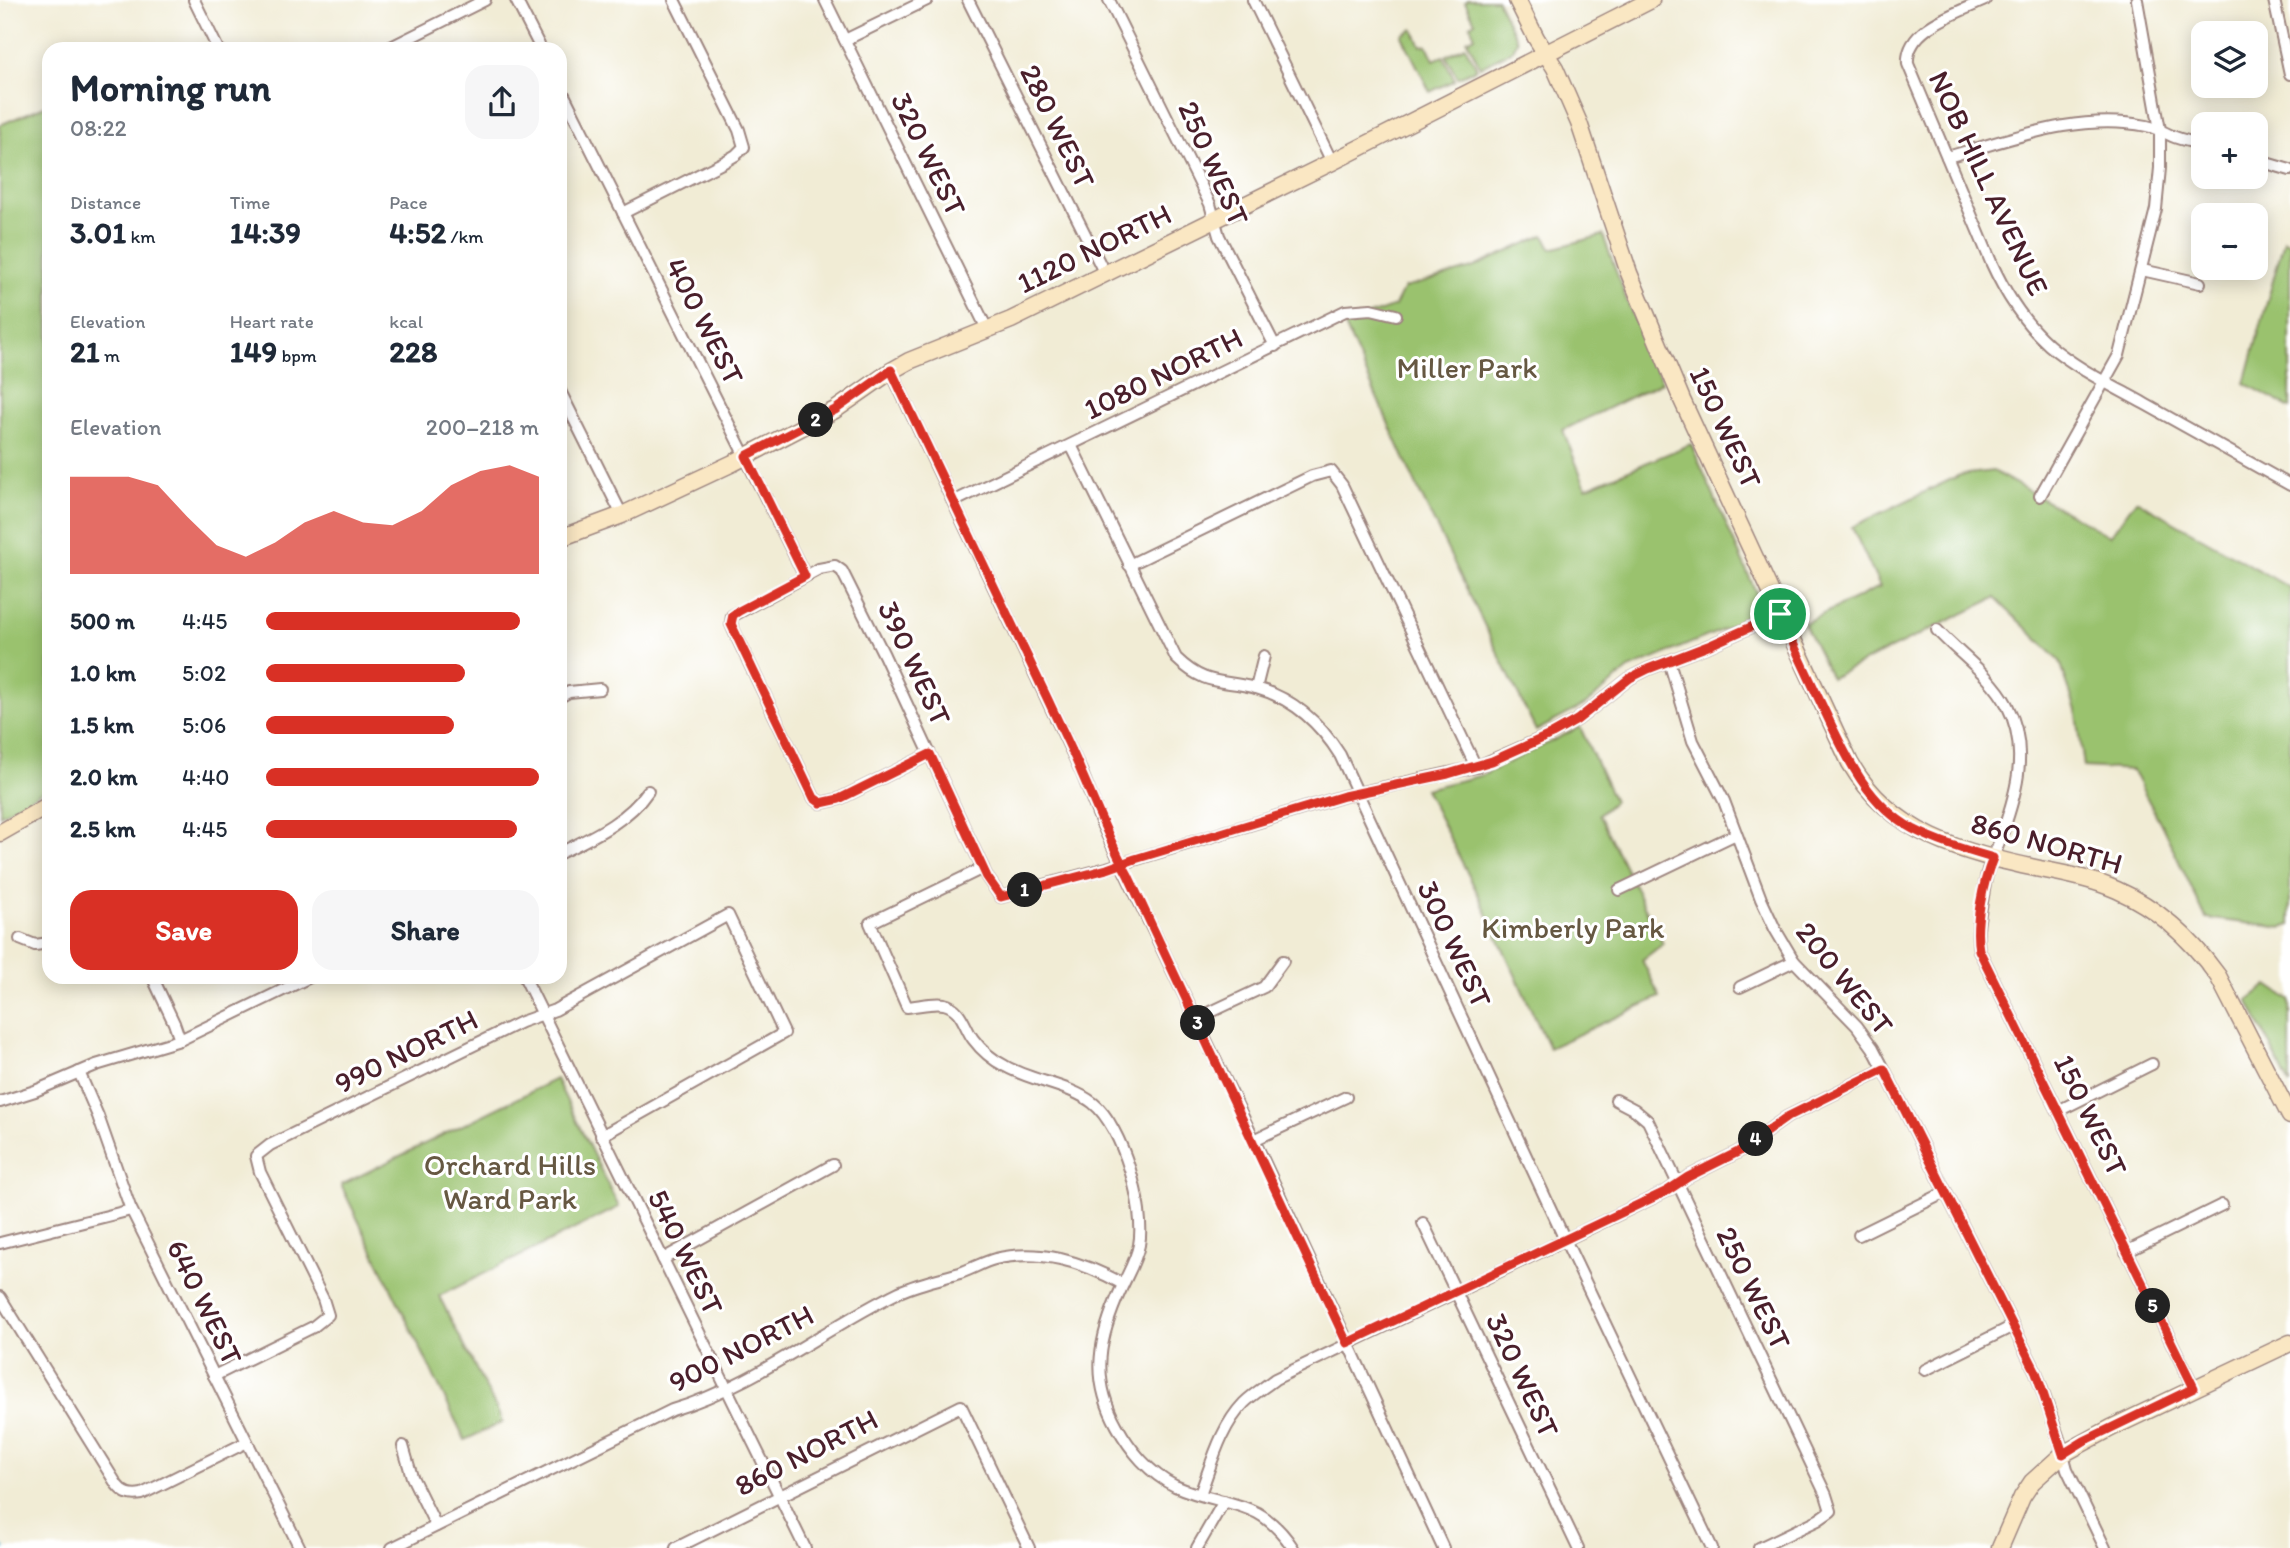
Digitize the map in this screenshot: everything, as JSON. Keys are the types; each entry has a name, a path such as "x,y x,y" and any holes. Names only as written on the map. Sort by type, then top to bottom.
{"street":[{"path":"194,0 215,42"},
{"path":"401,42 485,0"},
{"path":"516,0 537,42"},
{"path":"623,213 724,162 744,147 739,130 674,0"},
{"name":"320 WEST","path":"825,0 988,331"},
{"path":"845,40 927,0"},
{"name":"280 WEST","path":"968,0 1105,275"},
{"name":"250 WEST","path":"1109,0 1210,204 1219,236 1275,346"},
{"path":"1253,0 1332,162"},
{"name":"150 WEST","path":"1517,0 1555,68 1579,123 1651,330 1850,763 1874,797 1901,821 1937,840"},
{"name":"1120 NORTH","path":"567,535 622,515 746,456 835,410 891,370 934,349 988,331 1105,275 1651,0"},
{"name":"NOB HILL AVENUE","path":"1984,0 1921,32 1910,48 1908,57 1910,71 1995,270 2020,313 2050,346 2104,382 2290,485"},
{"path":"2040,496 2123,345 2159,194 2160,130 2137,0"},
{"path":"2274,0 2290,74"},
{"name":"400 WEST","path":"567,101 805,576"},
{"path":"1947,157 2044,130 2089,121 2149,126 2191,141"},
{"path":"2268,164 2290,170"},
{"path":"2142,270 2200,283"},
{"name":"1080 NORTH","path":"955,501 1345,311 1371,309 1396,315"},
{"path":"891,370 955,501 1082,773 1102,824 1254,1140 1443,1548"},
{"path":"567,405 622,515"},
{"name":"300 WEST","path":"1071,445 1176,658 1200,677 1217,683 1256,688 1288,701 1321,728 1340,755 1712,1548"},
{"path":"1129,565 1312,476 1331,471 1342,485 1476,767"},
{"name":"390 WEST","path":"805,576 819,569 835,566 847,578 992,887 1001,897 1122,864"},
{"path":"805,576 733,615 731,624 809,791 821,803 839,799 930,754"},
{"path":"1122,864 1357,793 1476,767 1552,734 1577,720 1630,678 1780,614"},
{"name":"150 WEST","path":"1937,630 2001,695 2017,732 2020,758 2018,784 1988,870 1978,926 1979,950 2194,1388"},
{"path":"1256,688 1264,656"},
{"name":"200 WEST","path":"1669,660 1693,741 1724,801 1769,918 1794,961 1857,1026 1873,1048 2041,1384 2067,1469 2105,1548"},
{"path":"567,693 600,689"},
{"path":"567,849 625,817 639,805 648,791"},
{"path":"0,833 42,809"},
{"path":"1619,890 1736,834"},
{"name":"860 NORTH","path":"1937,840 1993,858 2087,879 2117,890 2176,927 2218,976 2290,1116"},
{"path":"983,868 870,923 907,1007 937,1004 951,1007 960,1015 974,1041 993,1059 1013,1070 1079,1095 1093,1103 1107,1119 1127,1156 1139,1219 1139,1245 1111,1311 1101,1346 1100,1372 1107,1405 1124,1438 1147,1466 1172,1485 1250,1509 1267,1518 1293,1548"},
{"name":"990 NORTH","path":"214,1376 313,1327 328,1315 260,1172 256,1156 270,1145 521,1022 555,1010 728,915 784,1033 601,1136"},
{"path":"20,939 35,945 42,944"},
{"path":"1196,1019 1264,987 1283,961"},
{"path":"1740,987 1794,961"},
{"path":"156,984 180,1040"},
{"path":"0,1102 35,1091 110,1060 180,1040 296,984"},
{"name":"540 WEST","path":"528,984 805,1548"},
{"path":"2057,1111 2152,1064"},
{"path":"1200,1494 1226,1429 1245,1402 1275,1379 1667,1191 1738,1152 1787,1117 1884,1069"},
{"name":"640 WEST","path":"79,1072 101,1124 131,1210 300,1548"},
{"path":"1254,1140 1346,1097"},
{"name":"250 WEST","path":"1616,1101 1635,1110 1648,1121 1826,1495 1831,1511 1759,1548"},
{"path":"663,1259 833,1165"},
{"path":"1859,1235 1946,1192"},
{"path":"2126,1252 2222,1205"},
{"path":"0,1243 131,1210"},
{"name":"320 WEST","path":"1423,1223 1578,1548"},
{"name":"900 NORTH","path":"392,1548 672,1410 726,1389 918,1283 962,1272 991,1260 1049,1256 1093,1269 1123,1284"},
{"path":"0,1297 117,1485 129,1494 142,1494 247,1442"},
{"path":"1924,1370 2013,1326"},
{"path":"2000,1548 2022,1497 2032,1482 2063,1454 2084,1441 2290,1343"},
{"name":"860 NORTH","path":"676,1548 961,1406 1029,1548"},
{"path":"403,1446 412,1476 436,1526"},
{"path":"1196,1548 1224,1501"}],"green space":[{"path":"1497,0 1517,40 1513,50 1480,67 1467,40 1475,36 1470,25 1475,22 1465,2"},
{"path":"1413,29 1421,46 1427,45 1434,60 1443,56 1455,80 1430,92 1402,36"},
{"path":"1465,46 1477,68 1458,78 1446,56"},
{"path":"42,107 42,791 0,815 0,125"},
{"name":"Miller Park","path":"1544,235 1551,249 1603,235 1628,304 1662,382 1563,430 1586,488 1691,444 1759,599 1757,610 1751,618 1629,669 1585,705 1536,731 1417,487 1344,324 1395,306 1404,288 1472,268"},
{"path":"2284,240 2290,243 2290,408 2245,383"},
{"path":"1993,471 2110,536 2136,500 2290,588 2290,925 2283,928 2206,918 2132,770 2084,767 2077,714 2060,661 1995,598 1831,678 1804,623 1880,587 1852,527 1960,475"},
{"name":"Kimberly Park","path":"1580,727 1614,801 1599,815 1663,944 1642,960 1660,997 1549,1048 1476,890 1425,789 1483,775"},
{"path":"2268,985 2290,1000 2290,1086 2248,1000"},
{"name":"Orchard Hills Ward Park","path":"556,1079 619,1207 439,1296 503,1422 465,1440 341,1185"}],"waterway":[{"path":"0,1545 4,1548"}],"route":[{"path":"1780,614 1630,678 1577,720 1552,734 1476,767 1344,796 1135,859 1122,864 1107,869 1038,885 1001,897 987,877 930,754 839,799 821,803 814,798 731,624 733,615 739,611 805,576 746,456 835,410 891,370 955,501 1082,773 1102,824 1115,851 1122,864 1128,875 1254,1140 1347,1343 1667,1191 1688,1177 1738,1152 1787,1117 1884,1069 2036,1372 2063,1454 2084,1441 2194,1388 1979,950 1978,926 1988,870 1993,858 1937,840 1913,829 1874,797 1850,763 1780,614"}]}
